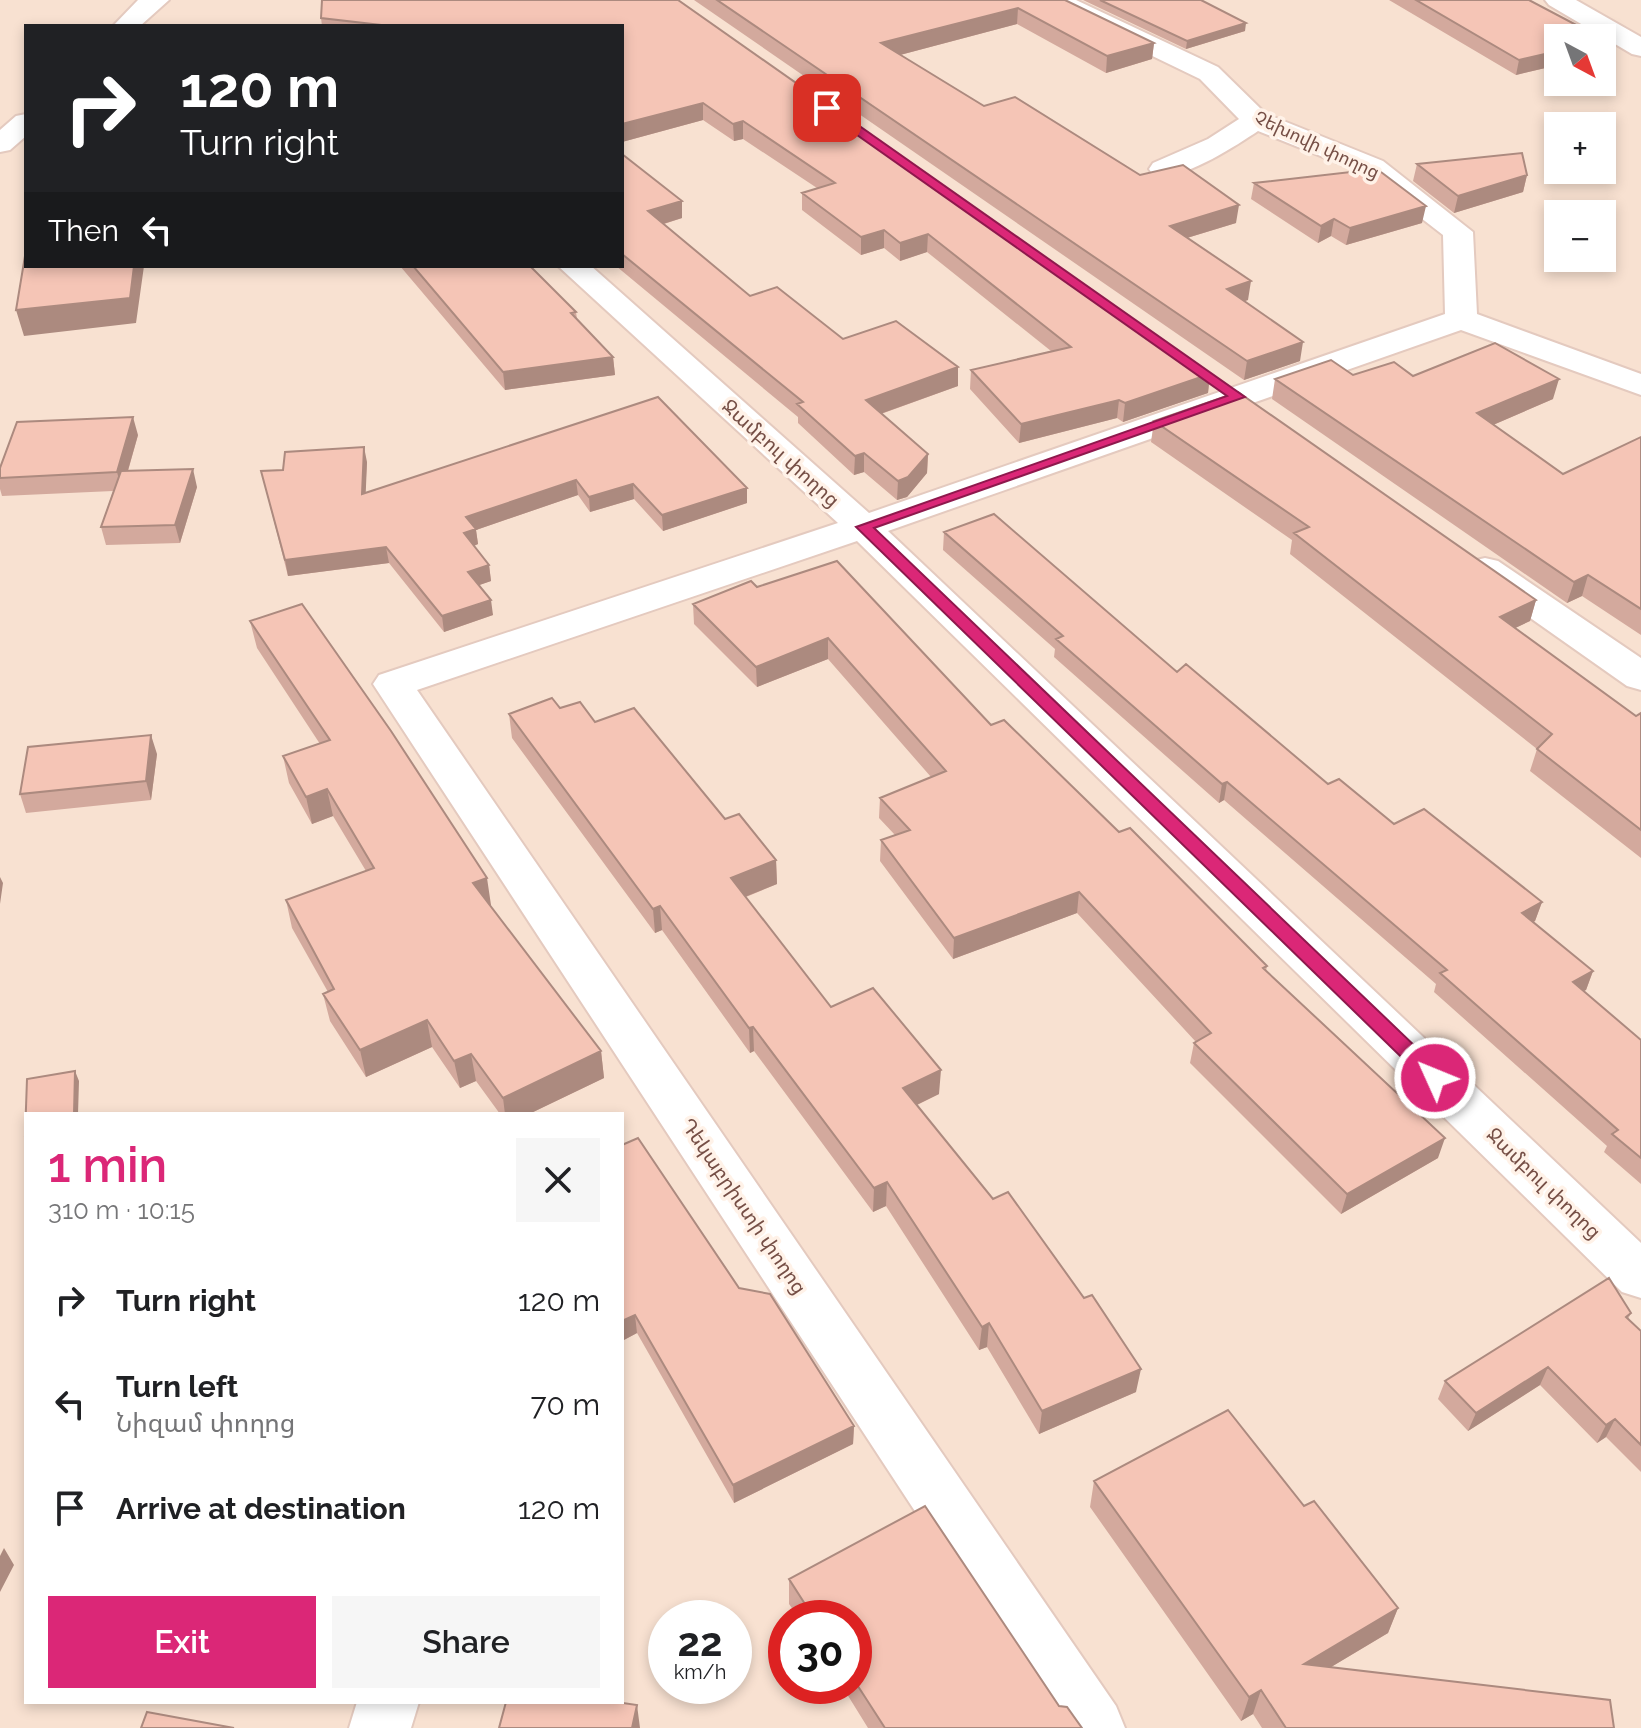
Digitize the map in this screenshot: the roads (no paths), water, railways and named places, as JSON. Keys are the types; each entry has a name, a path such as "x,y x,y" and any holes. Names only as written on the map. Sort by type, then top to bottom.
{"street":[{"path":"128,24 142,8 156,0"},
{"name":"Չեխովի փողոց","path":"1056,0 1209,73 1256,120 1373,167 1458,232 1461,319"},
{"path":"1558,0 1641,48"},
{"path":"1163,169 1218,145 1256,120"},
{"path":"0,144 24,124"},
{"name":"Ջամբուլ փողոց","path":"575,268 863,527 1641,1276"},
{"path":"863,527 1461,319 1641,385"},
{"name":"Դեկաբրիստի փողոց","path":"863,527 393,684 1094,1728"},
{"path":"1459,551 1641,677"},
{"path":"380,1728 387,1704"}]}
